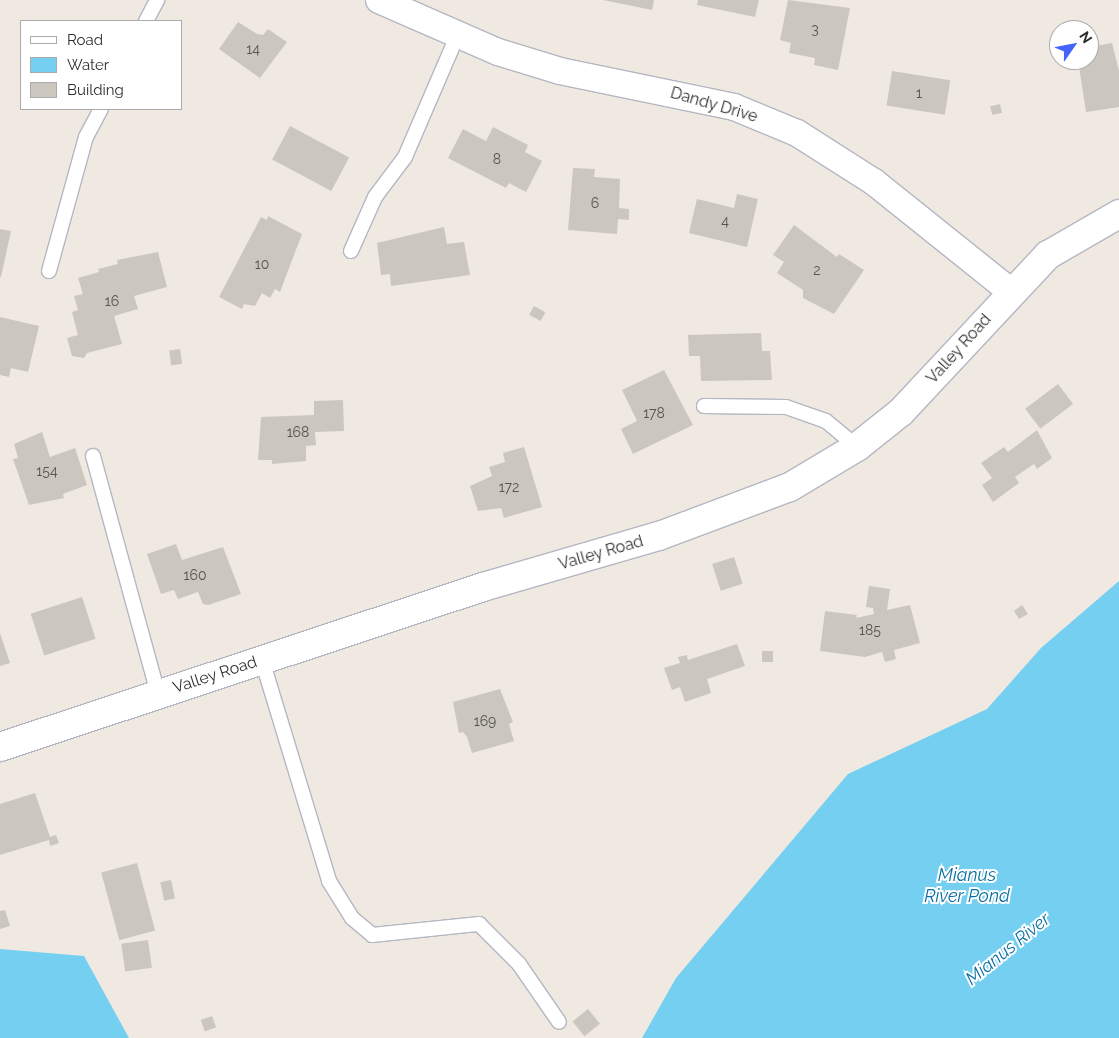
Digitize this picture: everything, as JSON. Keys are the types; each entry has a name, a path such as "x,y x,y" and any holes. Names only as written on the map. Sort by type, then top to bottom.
{"main road":[{"name":"Valley Road","path":"0,747 262,660 735,510 790,487 857,447 924,389 1010,291 1048,254 1119,214"}],"street":[{"name":"Dandy Drive","path":"379,0 457,36 560,71 734,107 797,133 874,182 1010,291"}],"lane":[{"path":"147,20 157,0"},
{"path":"351,251 375,197 405,156 457,36"},
{"path":"49,271 86,137 100,110"},
{"path":"704,406 786,407 826,421 857,447"},
{"path":"94,456 158,694"},
{"path":"262,660 329,881 352,918 372,935 479,924 519,964 559,1022"}],"water":[{"name":"Mianus River Pond","path":"1119,581 1119,1038 642,1038 676,978 848,774 987,709 1041,648"},
{"path":"0,949 84,956 129,1038 0,1038"}],"building":[{"path":"603,0 654,0 652,10"},
{"path":"698,0 759,0 755,17 697,5"},
{"path":"788,0 850,8 838,70 814,65 815,58 789,53 791,43 780,40"},
{"path":"238,22 257,34 263,35 268,29 287,42 260,78 219,49"},
{"path":"1112,43 1119,71 1119,107 1086,112 1080,70 1099,70 1099,45"},
{"path":"892,71 950,80 945,115 887,106"},
{"path":"1000,104 1002,113 992,115 990,106"},
{"path":"290,126 349,157 331,191 272,160"},
{"path":"493,127 528,145 525,152 542,161 526,192 509,183 506,188 448,158 463,129 486,141"},
{"path":"573,168 595,169 594,177 620,179 619,208 629,209 629,220 618,219 617,234 568,230"},
{"path":"737,194 758,199 747,247 689,233 697,199 734,208"},
{"path":"268,216 302,234 280,292 275,289 270,298 262,293 255,306 244,304 242,309 219,297 261,217 267,220"},
{"path":"794,225 837,257 839,254 864,270 834,314 803,298 803,290 777,273 784,262 773,255"},
{"path":"444,227 447,244 464,242 470,275 391,286 390,274 381,275 377,243"},
{"path":"0,229 11,231 1,277 0,277"},
{"path":"158,252 167,287 134,296 138,309 114,316 122,344 87,353 84,358 72,356 67,338 78,335 72,312 78,310 74,296 83,294 78,278 99,272 98,269 118,264 117,260"},
{"path":"534,306 545,312 541,321 529,315"},
{"path":"0,317 39,326 28,372 11,368 9,377 0,375"},
{"path":"761,333 762,351 770,351 772,380 701,381 700,356 689,356 688,335"},
{"path":"180,349 182,364 171,365 169,351"},
{"path":"664,370 693,425 633,454 621,429 637,421 622,390"},
{"path":"1058,384 1073,404 1040,429 1025,409"},
{"path":"343,400 344,431 315,432 316,445 306,446 306,461 272,464 272,460 258,460 261,417 314,415 314,401"},
{"path":"1037,430 1052,458 1037,469 1034,464 1015,477 1019,483 993,502 982,485 992,478 981,463 1004,447 1008,452"},
{"path":"42,432 50,457 75,448 87,485 63,494 64,498 29,505 13,459 18,458 14,444"},
{"path":"524,447 542,507 504,518 501,508 478,511 470,486 492,476 489,467 505,462 503,453"},
{"path":"176,544 182,560 223,547 241,594 208,605 203,604 198,592 178,599 174,590 161,594 147,554"},
{"path":"734,557 743,584 721,591 712,564"},
{"path":"869,586 890,589 887,610 910,605 920,643 894,650 896,659 885,662 882,652 865,657 820,651 825,611 857,615 856,618 874,614 873,608 866,607"},
{"path":"82,597 96,639 44,656 31,614"},
{"path":"1022,605 1028,614 1019,619 1014,611"},
{"path":"0,633 10,663 0,666"},
{"path":"737,644 745,666 707,679 711,693 685,702 680,687 672,690 664,668 680,663 678,657 687,655 688,660"},
{"path":"762,651 773,651 773,662 762,662"},
{"path":"500,689 513,722 509,724 514,741 472,753 467,737 463,732 459,733 453,702"},
{"path":"35,793 50,837 56,835 59,843 50,846 49,840 0,855 0,804"},
{"path":"137,863 155,931 119,940 101,873"},
{"path":"171,880 175,899 164,901 160,882"},
{"path":"5,910 10,926 0,929 0,911"},
{"path":"148,940 152,968 125,971 121,944"},
{"path":"588,1009 600,1024 584,1036 572,1022"},
{"path":"212,1016 216,1027 205,1031 201,1020"}],"water label":[{"name":"Mianus River","path":"1008,949"}]}
